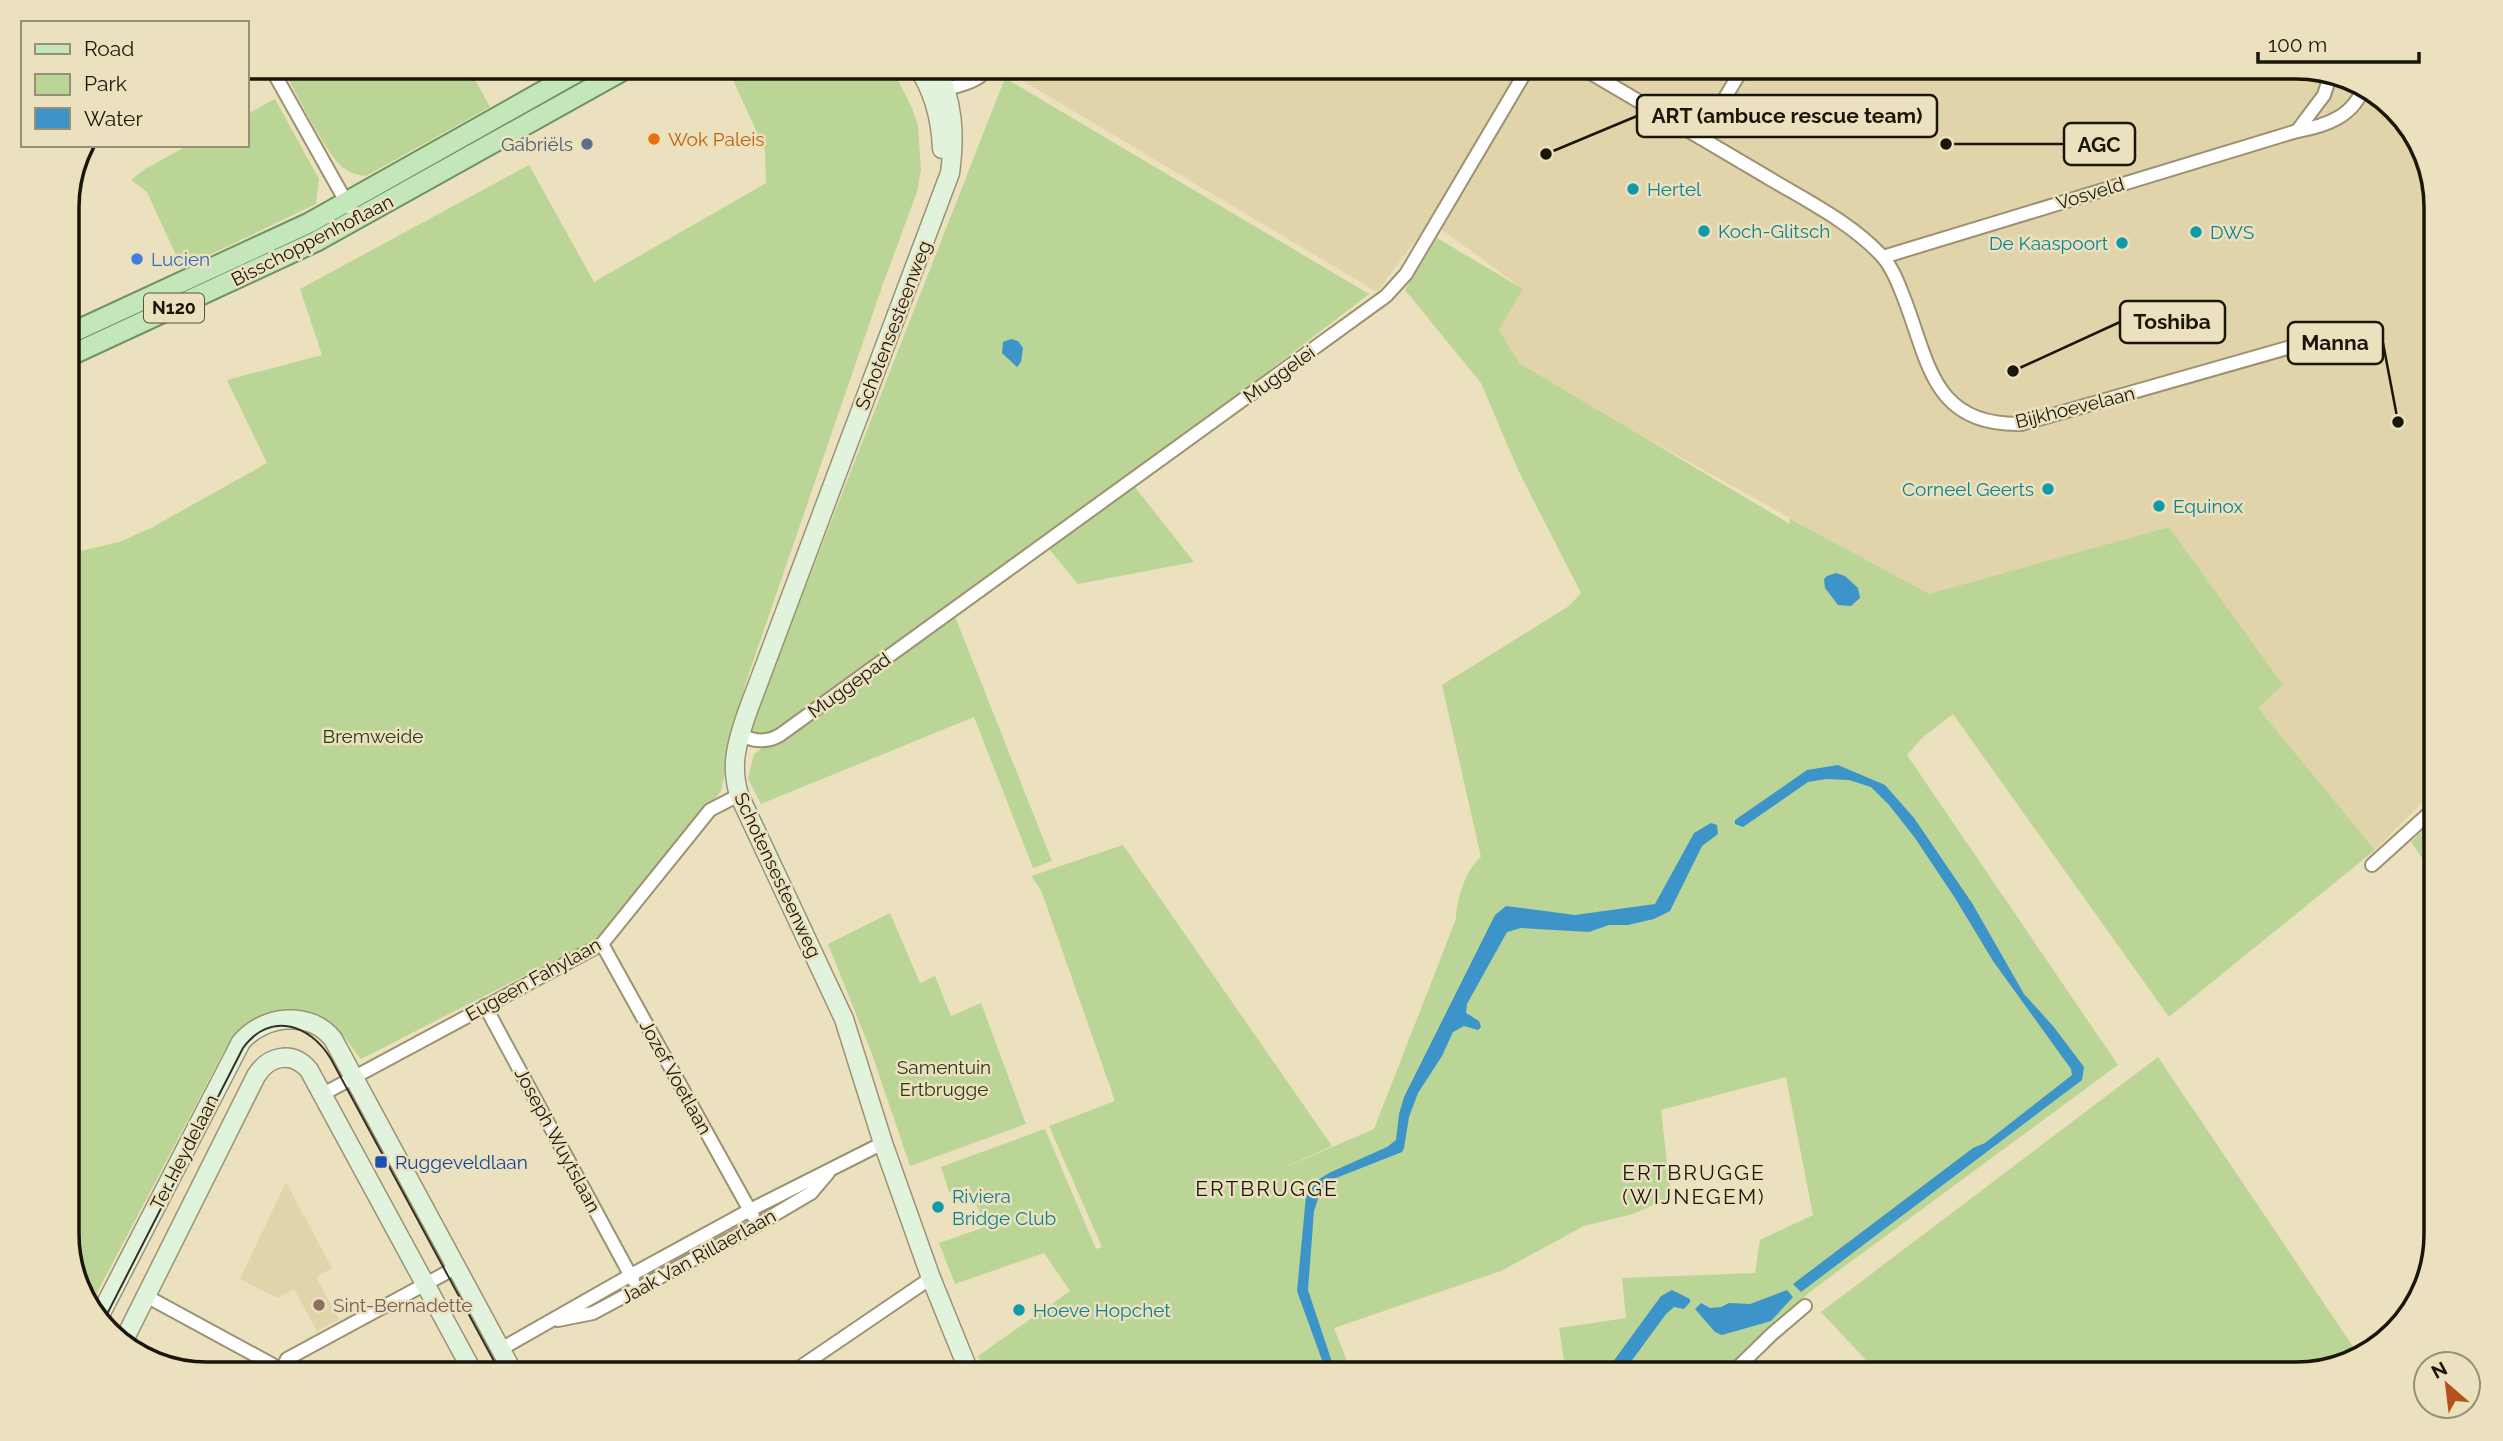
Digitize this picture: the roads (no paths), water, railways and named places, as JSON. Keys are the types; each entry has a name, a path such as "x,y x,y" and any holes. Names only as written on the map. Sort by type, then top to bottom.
{"main road":[{"name":"Bisschoppenhoflaan","path":"79,330 269,243 565,79"},
{"name":"Bisschoppenhoflaan","path":"79,352 268,265 356,220 607,79"}],"street":[{"path":"277,79 356,220"},
{"path":"927,79 938,92"},
{"path":"936,79 938,92"},
{"path":"938,92 978,79"},
{"name":"Muggelei","path":"952,609 1391,292 1406,274 1521,79"},
{"name":"Bijkhoevelaan","path":"1601,79 1843,222 1883,257 1896,279 1934,382 1950,402 1975,418 2000,425 2021,424 2340,333"},
{"path":"1701,138 1736,79"},
{"path":"2297,131 2324,95 2328,83"},
{"name":"Schotensesteenweg","path":"938,92 942,137 941,194 740,734 733,763 739,795 844,1019 883,1143 931,1278 965,1362"},
{"name":"Vosveld","path":"1883,257 2297,131 2323,127 2341,117 2354,105 2359,95"},
{"name":"Muggepad","path":"740,734 756,741 780,735 952,609"},
{"name":"Eugeen Fahylaan","path":"323,1094 601,944 710,810 739,795"},
{"path":"2372,865 2424,818"},
{"name":"Jozef Voetlaan","path":"601,944 757,1225"},
{"name":"Joseph Wuytslaan","path":"485,1006 638,1288"},
{"name":"Ter Heydelaan","path":"103,1309 241,1042 252,1031 275,1020 312,1023 324,1029 333,1040 355,1077"},
{"name":"Ter Heydelaan","path":"127,1334 261,1068 271,1060 284,1058 301,1062 323,1094"},
{"path":"355,1077 508,1362"},
{"path":"323,1094 467,1362"},
{"name":"Jaak Van Rillaerlaan","path":"501,1349 750,1210 883,1143"},
{"name":"Jaak Van Rillaerlaan","path":"549,1322 593,1313 757,1225 811,1193 833,1167"},
{"path":"286,1362 287,1359 457,1267"},
{"path":"810,1362 931,1278"},
{"path":"146,1296 269,1362"},
{"path":"1743,1362 1805,1306"}],"water":[{"path":"1011,339 1018,341 1023,348 1021,362 1017,367 1002,353 1003,342"},
{"path":"1836,573 1845,576 1858,588 1860,598 1851,606 1838,605 1825,588 1824,579"},
{"path":"1838,765 1885,785 1914,818 1972,903 2024,994 2084,1067 2082,1080 1801,1292 1793,1284 1973,1148 1985,1143 2072,1075 2071,1069 1993,961 1915,838 1871,787 1849,780 1826,779 1808,782 1743,827 1735,824 1735,820 1807,770"},
{"path":"1711,823 1717,825 1718,834 1702,846 1670,911 1654,919 1628,925 1609,925 1589,932 1521,928 1507,932 1467,1004 1466,1013 1479,1021 1481,1027 1478,1030 1464,1026 1453,1032 1442,1056 1418,1093 1409,1117 1402,1152 1331,1180 1319,1196 1314,1211 1308,1290 1332,1362 1323,1362 1297,1291 1306,1196 1318,1180 1329,1173 1387,1147 1396,1140 1404,1097 1495,915 1506,906 1575,915 1655,904 1694,833"},
{"path":"1672,1290 1690,1299 1690,1302 1684,1309 1674,1307 1666,1314 1631,1362 1613,1362 1661,1296"},
{"path":"1787,1290 1793,1297 1771,1321 1722,1335 1715,1332 1695,1309 1701,1303 1710,1308 1729,1303 1750,1304"}],"tram line":[{"path":"107,1314 243,1048 265,1029 289,1026 312,1037 331,1059 495,1362"}],"place":[{"name":"Wok Paleis","path":"654,139"},
{"name":"Gabriëls","path":"587,144"},
{"name":"AGC","path":"1946,144"},
{"name":"ART (ambuce rescue team)","path":"1546,154"},
{"name":"Hertel","path":"1633,189"},
{"name":"Koch-Glitsch","path":"1704,231"},
{"name":"DWS","path":"2196,232"},
{"name":"De Kaaspoort","path":"2122,243"},
{"name":"Lucien","path":"137,259"},
{"name":"Toshiba","path":"2013,371"},
{"name":"Manna","path":"2398,422"},
{"name":"Corneel Geerts","path":"2048,489"},
{"name":"Equinox","path":"2159,506"},
{"name":"Ruggeveldlaan","path":"381,1162"},
{"name":"Riviera Bridge Club","path":"938,1207"},
{"name":"Sint-Bernadette","path":"319,1305"},
{"name":"Hoeve Hopchet","path":"1019,1310"}],"district":[{"name":"ERTBRUGGE (WIJNEGEM)","path":"1694,1185"},
{"name":"ERTBRUGGE","path":"1267,1189"}],"park label":[{"name":"Bremweide","path":"373,736"},
{"name":"Samentuin Ertbrugge","path":"944,1078"}]}
